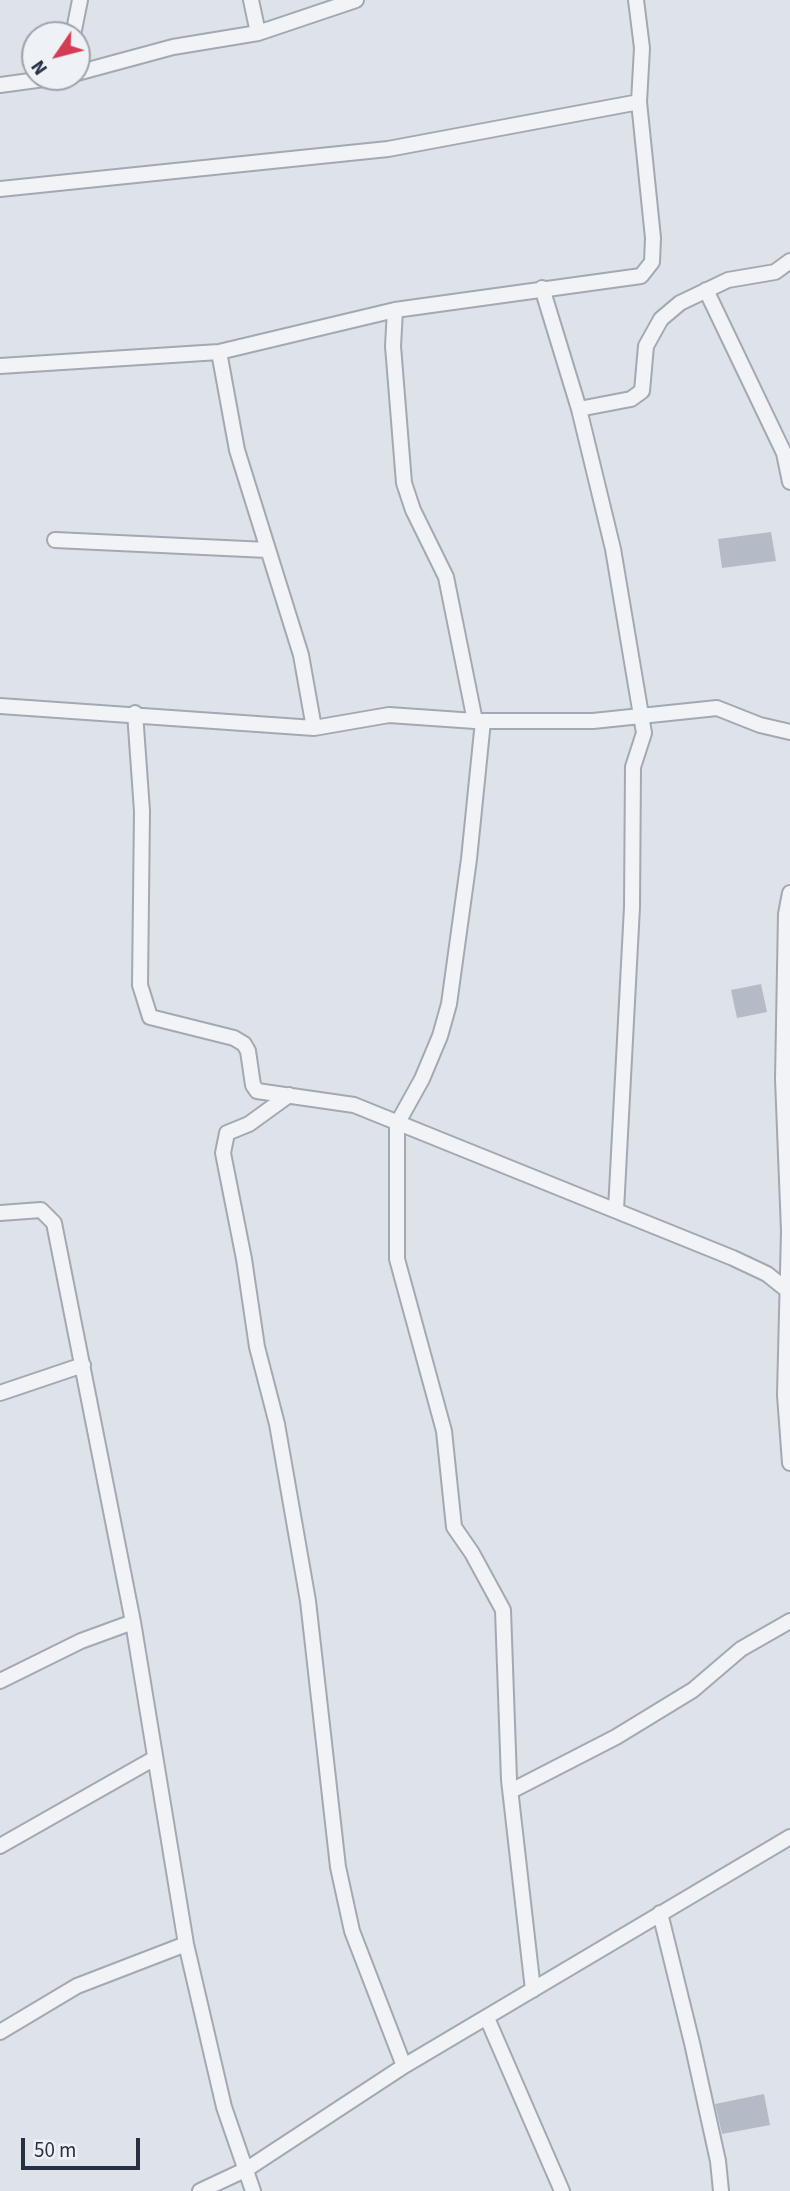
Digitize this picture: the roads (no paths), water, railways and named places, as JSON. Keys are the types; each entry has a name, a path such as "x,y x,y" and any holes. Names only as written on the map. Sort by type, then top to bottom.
{"street":[{"path":"76,21 80,0"},
{"path":"251,0 258,33"},
{"path":"91,69 173,47 258,33 356,0"},
{"path":"0,366 219,352 396,310 641,276 652,262 653,238 639,102 642,48 636,0"},
{"path":"0,85 21,82"},
{"path":"0,188 388,149 639,102"},
{"path":"579,409 631,399 642,391 646,346 661,319 680,303 728,281 775,272 790,261"},
{"path":"542,288 579,409 613,549 643,716 644,733 633,768 632,907 615,1210"},
{"path":"706,290 784,453 790,482"},
{"path":"396,310 393,346 404,483 412,510 446,577 479,721 469,859 449,1004 426,1068 397,1124 397,1259 444,1431 454,1527 503,1610 511,1791 533,1990"},
{"path":"219,352 237,450 301,655 314,728"},
{"path":"55,540 267,550"},
{"path":"0,706 135,713 314,728 389,715 479,721 593,721 717,708 760,725 790,732"},
{"path":"135,713 142,810 140,985 146,1012 155,1021 234,1038 248,1051 251,1075 257,1091 354,1105 733,1258 766,1274 787,1290"},
{"path":"790,893 786,914 783,1079 789,1231 785,1395 790,1463"},
{"path":"289,1096 249,1124 227,1133 223,1153 244,1259 257,1347 277,1424 308,1601 338,1867 352,1931 404,2066"},
{"path":"0,1213 41,1210 54,1223 133,1622 186,1944 224,2108 253,2191"},
{"path":"0,1393 83,1365"},
{"path":"511,1791 616,1737 693,1690 741,1648 790,1621"},
{"path":"0,1681 82,1641 133,1622"},
{"path":"0,1846 155,1758"},
{"path":"200,2191 247,2169 404,2066 790,1837"},
{"path":"660,1913 718,2161 721,2191"},
{"path":"0,2032 77,1986 186,1944"},
{"path":"487,2018 562,2191"}]}
